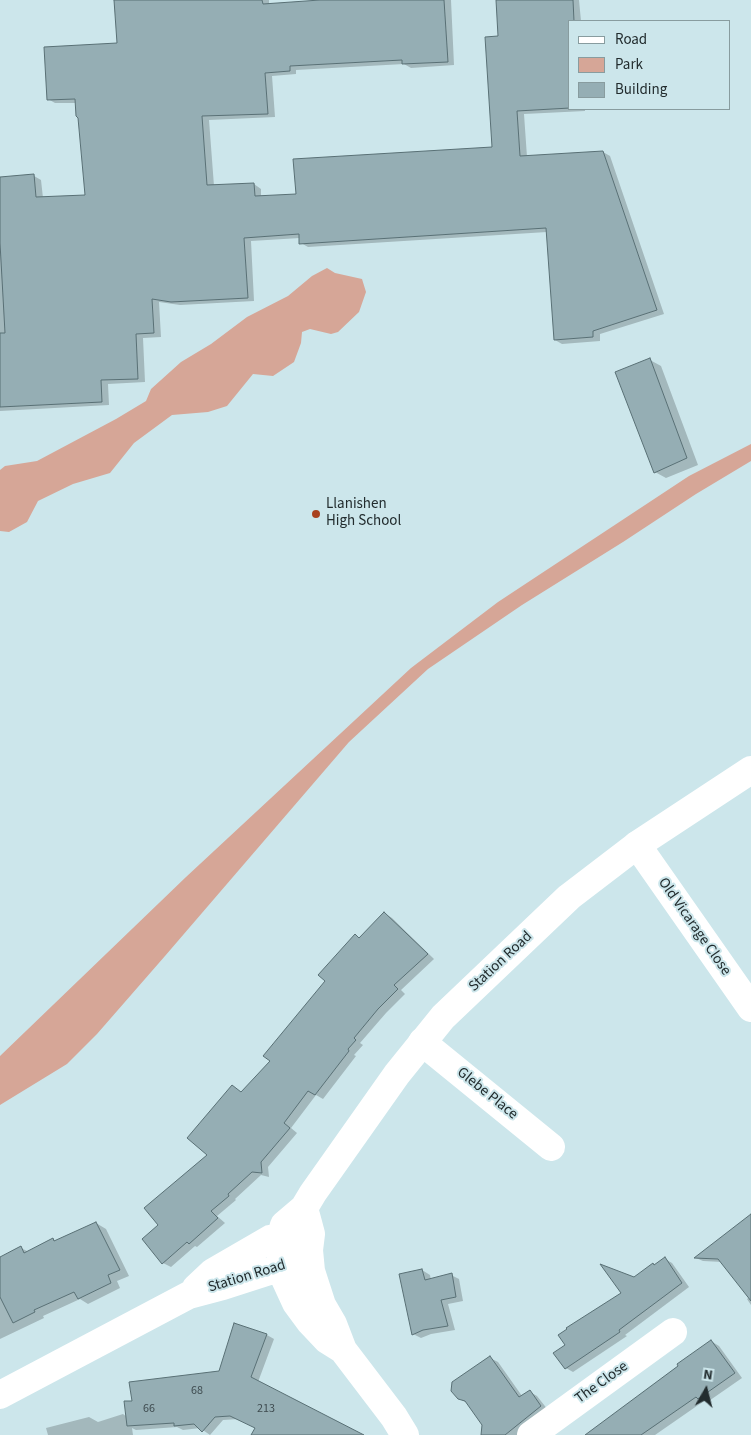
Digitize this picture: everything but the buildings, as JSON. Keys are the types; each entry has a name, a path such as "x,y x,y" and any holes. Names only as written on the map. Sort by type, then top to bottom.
{"main road":[{"name":"Station Road","path":"280,1238 284,1225 304,1208 397,1074 443,1017 569,898 637,845 751,770"},
{"name":"Old Vicarage Close","path":"637,845 751,1008"},
{"name":"Glebe Place","path":"422,1042 552,1147"},
{"path":"304,1208 311,1234 309,1250 311,1271 322,1305 333,1324 344,1350 394,1417 405,1435"},
{"path":"280,1238 282,1267 296,1304 327,1340 344,1350"},
{"name":"Station Road","path":"0,1395 189,1294 213,1272 270,1239 297,1240 309,1250 294,1262 282,1267 223,1286 189,1294"},
{"name":"The Close","path":"531,1435 673,1332"}],"green space":[{"path":"327,268 335,273 362,279 366,292 359,312 338,332 331,334 310,329 302,332 301,343 294,362 273,376 253,374 227,406 208,412 172,415 134,443 110,473 73,484 38,501 27,522 9,532 0,531 0,470 5,466 37,461 146,401 151,389 181,362 211,344 247,317 288,296 312,276"},
{"path":"751,444 751,461 522,605 428,669 349,742 97,1034 67,1064 0,1105 0,1056 186,877 411,668 498,602 689,476"}],"place":[{"name":"Llanishen High School","path":"316,514"}]}
